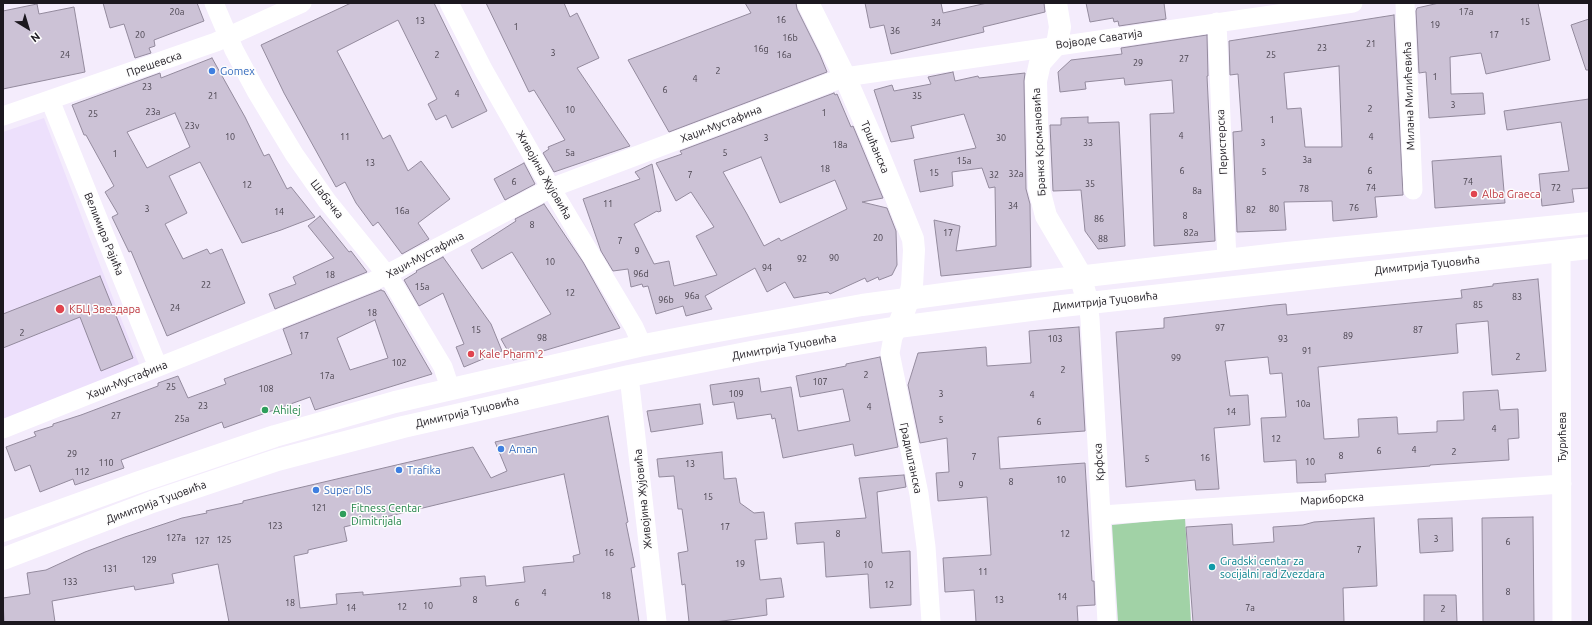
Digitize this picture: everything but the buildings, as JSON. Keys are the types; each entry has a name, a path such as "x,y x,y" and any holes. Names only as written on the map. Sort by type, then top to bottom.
{"main road":[{"name":"Тршћанска","path":"808,3 845,77 913,239 914,273 909,298"},
{"path":"1056,3 1060,27 1056,45"},
{"name":"Бранка Крсмановића","path":"1056,45 1040,63 1036,81 1039,189 1046,216 1081,276 1088,303"},
{"name":"Димитрија Туцовића","path":"3,531 139,482 275,436 450,388 639,346 837,309 909,298 1081,276 1589,223"},
{"name":"Димитрија Туцовића","path":"3,559 152,502 277,460 403,426 629,376 898,327 1088,303 1589,248"},
{"name":"Градиштанска","path":"898,327 909,298"}],"street":[{"name":"Шабачка","path":"214,3 228,37 256,91 297,160 327,201 388,275 443,367 450,388"},
{"name":"Прешевска","path":"3,116 228,37 302,3"},
{"name":"Живојина Жујовића","path":"449,3 484,72 634,327 638,336 639,346"},
{"name":"Војводе Саватија","path":"845,77 1056,45 1353,3"},
{"name":"Милана Милићевића","path":"1405,3 1413,190"},
{"name":"Перистерска","path":"1217,22 1227,261"},
{"name":"Хаџи-Мустафина","path":"3,429 388,275 551,188 845,77"},
{"name":"Велимира Рајића","path":"50,100 158,367"},
{"name":"Ђурићева","path":"1561,251 1562,622"},
{"name":"Крфска","path":"1088,303 1102,515 1106,622"},
{"name":"Градиштанска","path":"898,327 893,337 890,353 919,494 926,547 931,622"},
{"name":"Живојина Жујовића","path":"629,376 657,622"},
{"name":"Мариборска","path":"1102,515 1562,484"}],"shaded area":[{"name":"КБЦ Звездара","path":"44,118 139,364 82,389 3,420 3,132"}],"green space":[{"path":"1185,518 1191,622 1118,622 1112,525"}],"place":[{"name":"Gomex","path":"212,71"},
{"name":"Alba Graeca","path":"1474,194"},
{"name":"КБЦ Звездара","path":"60,309"},
{"name":"Kale Pharm 2","path":"471,354"},
{"name":"Ahilej","path":"265,410"},
{"name":"Aman","path":"501,449"},
{"name":"Trafika","path":"399,470"},
{"name":"Super DIS","path":"316,490"},
{"name":"Fitness Centar Dimitrijala","path":"343,514"},
{"name":"Gradski centar za socijalni rad Zvezdara","path":"1212,567"}]}
